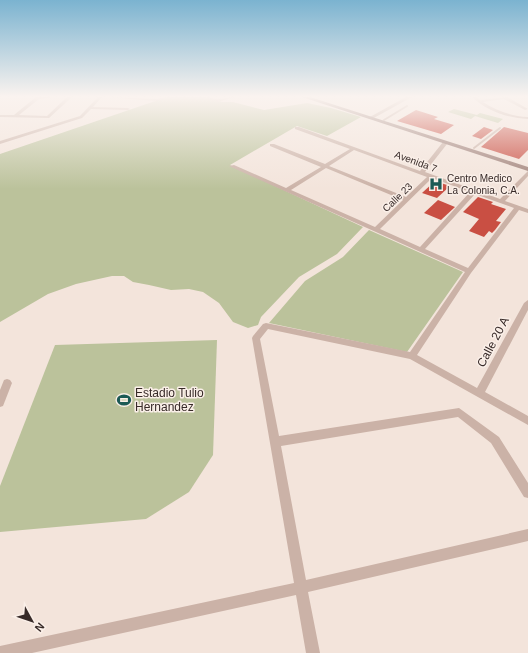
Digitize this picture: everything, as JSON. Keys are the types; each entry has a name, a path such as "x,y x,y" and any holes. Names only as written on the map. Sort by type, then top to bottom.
{"main road":[{"path":"402,127 528,169"},
{"path":"408,127 528,165"}],"street":[{"path":"0,143 48,127"},
{"name":"Avenida 7","path":"297,128 528,210"},
{"path":"422,172 445,142"},
{"path":"272,145 407,199"},
{"path":"287,190 353,149"},
{"path":"232,166 470,271"},
{"path":"501,201 528,173"},
{"name":"Calle 23","path":"375,230 431,176"},
{"path":"420,250 474,191"},
{"path":"412,356 470,271 518,207"},
{"name":"Calle 20 A","path":"479,394 528,303"},
{"path":"313,653 300,588 256,338 266,326 412,356 528,421"},
{"path":"0,403 7,383"},
{"path":"274,442 459,412 496,440 528,493"},
{"path":"0,653 300,588 528,535"}],"lane":[{"path":"474,148 500,128"}],"green space":[{"path":"78,127 294,127 230,165 363,227 337,254 299,277 261,317 258,325 248,328 233,322 219,303 203,292 189,289 171,290 133,282 124,276 112,276 76,284 48,294 0,322 0,154"},
{"path":"301,127 342,127 327,136"},
{"path":"369,230 463,272 407,352 269,323 305,281 343,257"},
{"name":"Estadio Tulio Hernandez","path":"217,340 213,455 189,492 146,519 0,532 0,486 55,345"}],"building":[{"path":"419,127 450,127 441,134"},
{"path":"483,127 493,130 481,139 472,136"},
{"path":"503,127 528,133 528,150 519,159 481,147"},
{"path":"435,181 450,186 437,198 422,193"},
{"path":"478,197 493,202 491,204 506,209 496,221 501,222 495,230 492,233 489,231 484,237 469,231 479,219 463,212"},
{"path":"438,200 455,207 441,220 424,213"}],"place":[{"name":"Centro Medico La Colonia, C.A.","path":"436,184"},
{"name":"Estadio Tulio Hernandez","path":"124,400"}]}
